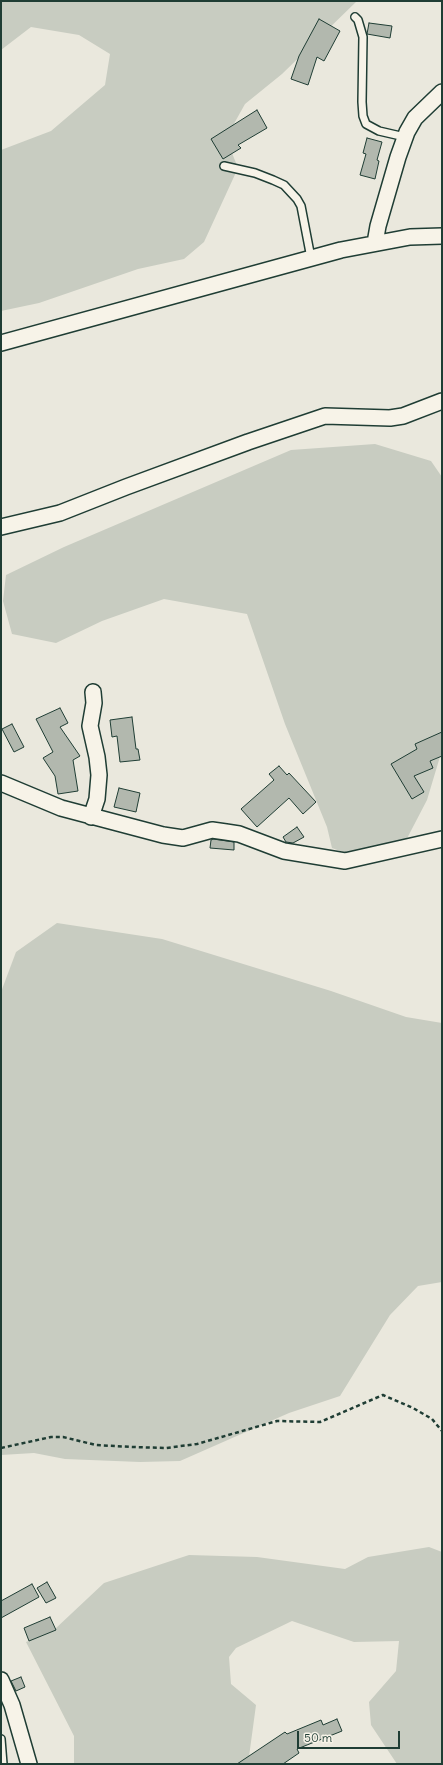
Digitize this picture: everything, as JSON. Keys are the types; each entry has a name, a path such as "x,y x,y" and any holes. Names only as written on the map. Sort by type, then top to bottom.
{"street":[{"path":"375,243 378,226 405,136 415,118 442,92"},
{"path":"1,343 310,258 375,243 410,237 442,236"},
{"path":"1,527 60,513 126,486 325,416 390,418 403,416 442,401"},
{"path":"91,817 97,799 99,775 97,757 90,726 94,703 93,692"},
{"path":"1,783 61,808 91,817 183,838 212,830 239,834 284,851 345,861 442,838"},
{"path":"1,1680 12,1705 29,1764"}],"lane":[{"path":"354,18 358,20 364,37 362,102 363,116 366,124 379,132 405,136"},
{"path":"224,166 255,173 284,185 297,199 301,206 310,258"},
{"path":"1,1739 3,1764"}],"path":[{"path":"1,1448 51,1437 63,1437 96,1445 133,1447 166,1448 197,1444 278,1421 320,1422 383,1395 414,1408 432,1419 442,1431"}],"shaded area":[{"path":"1,1 357,1 282,74 245,104 226,138 238,168 204,242 184,259 138,269 39,303 1,311 1,150 51,131 105,85 110,54 79,35 31,27 1,50"},
{"path":"375,444 431,461 442,477 442,750 427,800 402,848 356,857 332,848 327,827 285,724 247,614 164,599 102,621 56,643 12,634 3,601 6,575 64,547 291,450"},
{"path":"57,923 162,939 331,991 406,1017 442,1023 442,1282 418,1286 390,1315 340,1396 289,1413 180,1461 140,1462 65,1459 34,1453 1,1455 1,992 16,952"},
{"path":"429,1547 442,1552 442,1764 397,1764 371,1725 369,1702 396,1671 399,1641 354,1642 292,1621 236,1648 229,1657 231,1684 256,1705 248,1764 74,1764 74,1736 26,1642 55,1629 104,1583 189,1555 257,1557 345,1569 368,1557"}],"building":[{"path":"319,19 340,31 324,61 317,57 308,85 291,79 299,56"},
{"path":"369,23 392,26 390,38 367,34"},
{"path":"257,110 267,128 238,145 241,148 223,159 211,139"},
{"path":"367,138 382,142 377,160 379,161 375,179 360,175 366,154 363,153"},
{"path":"60,708 68,723 60,727 80,756 73,760 78,791 58,794 55,776 43,758 53,752 36,719"},
{"path":"132,717 136,749 138,749 140,760 120,762 117,736 112,737 110,720"},
{"path":"12,724 24,747 14,752 2,729"},
{"path":"442,732 442,756 430,761 433,768 414,776 424,792 412,799 391,764 417,749 415,744"},
{"path":"279,766 287,775 289,773 316,802 303,814 289,798 257,827 241,809 274,780 269,774"},
{"path":"119,788 140,793 136,812 114,807"},
{"path":"297,827 304,837 293,843 286,842 283,837"},
{"path":"211,840 234,842 234,850 210,848"},
{"path":"47,1582 56,1598 46,1603 37,1588"},
{"path":"32,1584 39,1597 1,1618 1,1601"},
{"path":"50,1617 56,1630 29,1641 24,1628"},
{"path":"21,1677 25,1687 16,1691 11,1681"},
{"path":"337,1719 342,1731 297,1749 299,1753 283,1764 237,1764 285,1732 287,1734 321,1720 323,1725"}]}
